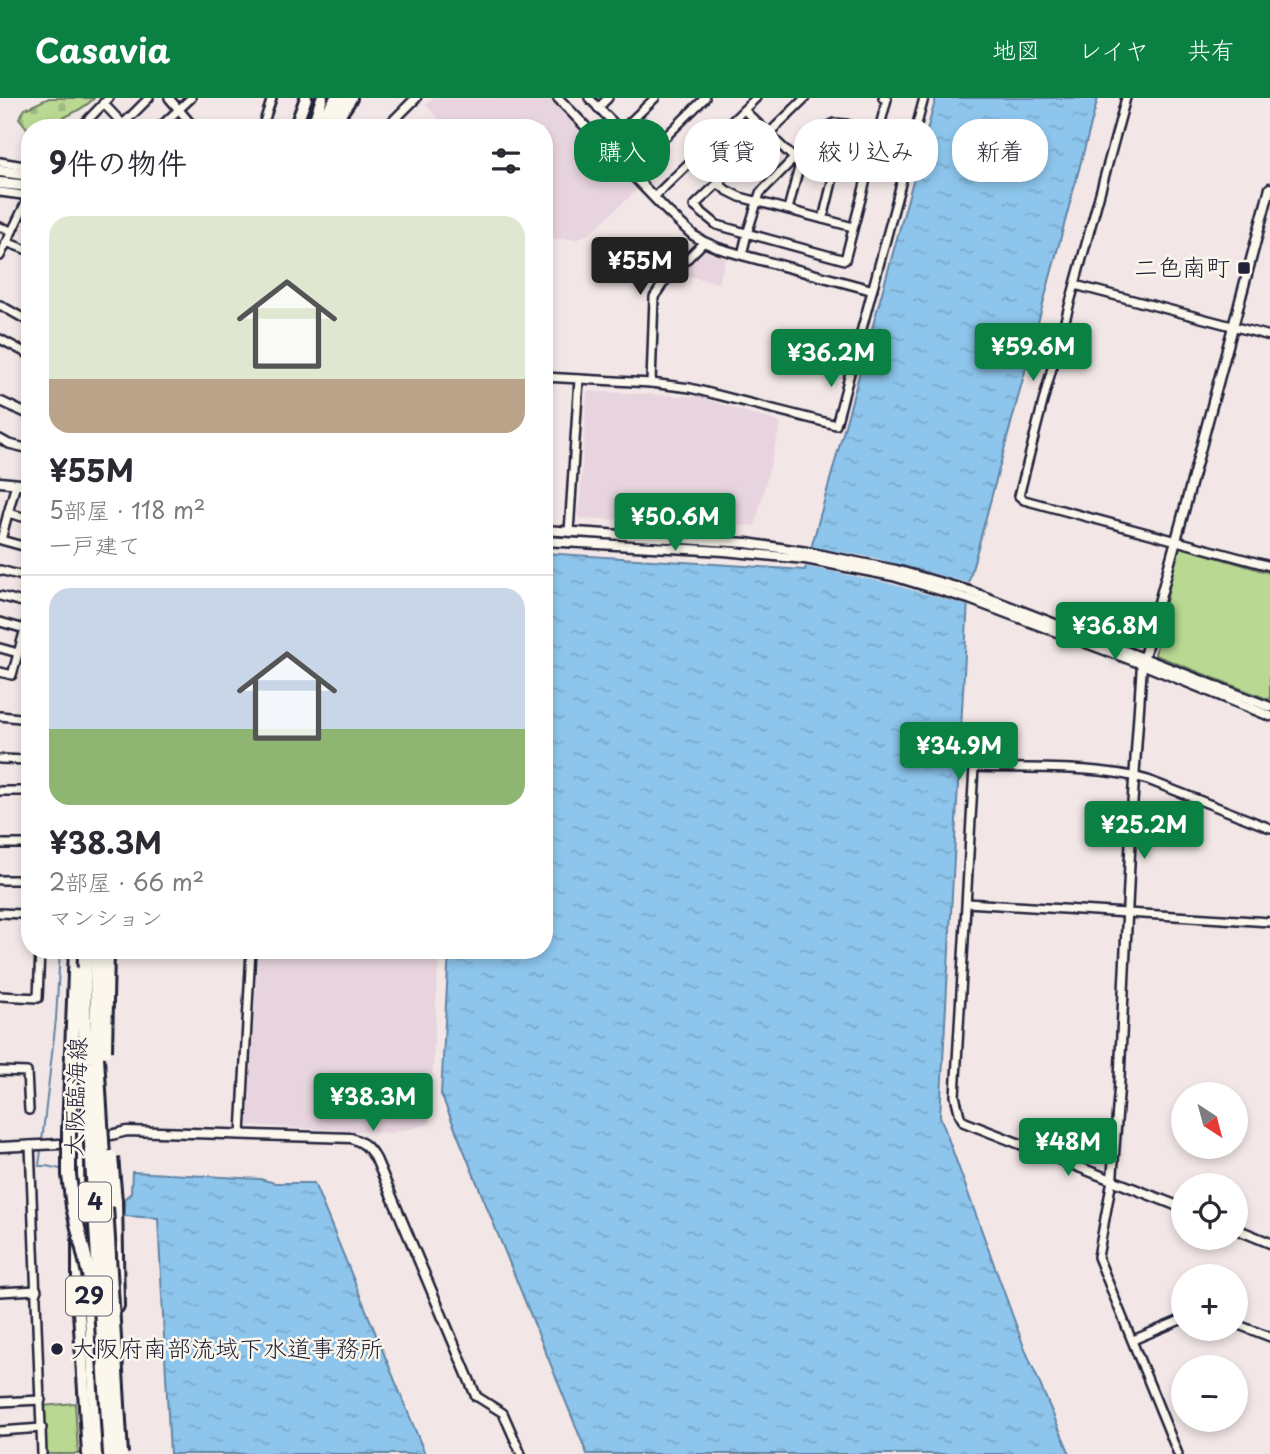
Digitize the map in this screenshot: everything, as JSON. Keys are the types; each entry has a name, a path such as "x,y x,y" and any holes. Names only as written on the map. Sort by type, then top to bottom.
{"highway":[{"path":"324,119 337,98"},
{"path":"336,119 350,98"},
{"path":"78,959 75,973 69,1132 70,1184 112,1405"},
{"name":"4","path":"80,959 112,1405 121,1454"},
{"name":"4","path":"99,959 97,1056 112,1405 110,1454"},
{"path":"107,959 105,1047 116,1229 112,1405"}],"main road":[{"path":"298,119 306,98"},
{"path":"315,119 322,98"},
{"path":"0,171 21,174"},
{"path":"0,183 21,185"},
{"name":"大阪臨海線","path":"80,959 78,1296 88,1454"},
{"name":"大阪臨海線","path":"97,1454 89,1303 96,1138 99,959"}],"street":[{"path":"130,119 149,98"},
{"path":"169,98 187,119"},
{"path":"168,119 191,98"},
{"path":"265,119 272,98"},
{"path":"395,119 416,98"},
{"path":"558,98 579,119"},
{"path":"589,98 609,119"},
{"path":"598,108 608,98"},
{"path":"633,119 655,98"},
{"path":"670,132 705,98"},
{"path":"654,197 757,98"},
{"path":"780,123 805,98"},
{"path":"882,119 887,99 883,98"},
{"path":"918,119 924,98"},
{"path":"1126,98 1019,496 1024,500 1270,564"},
{"path":"89,119 106,101 118,119"},
{"path":"744,110 753,119"},
{"path":"780,145 800,164 788,209"},
{"path":"742,256 760,193 793,158"},
{"path":"0,162 21,166"},
{"path":"640,182 668,212 704,242 742,256 872,290"},
{"path":"823,219 832,182"},
{"path":"853,227 740,197 719,183 694,206 717,225 845,260 866,182"},
{"path":"553,378 690,388 836,425 901,182"},
{"path":"1178,1454 1098,1257 1112,1180 1119,1089 1134,776 1143,661 1270,188"},
{"path":"0,192 21,194"},
{"path":"0,256 21,212"},
{"path":"0,227 12,231"},
{"path":"6,242 21,248"},
{"path":"651,383 654,297 664,282 704,242"},
{"path":"1075,285 1270,335"},
{"path":"0,305 21,317"},
{"path":"0,339 21,350"},
{"path":"569,532 579,379"},
{"path":"0,401 21,411"},
{"path":"0,439 21,447"},
{"path":"0,482 21,484"},
{"path":"16,484 1,540 21,546"},
{"path":"8,513 21,517"},
{"path":"553,531 746,544 806,555 970,594 1270,707"},
{"path":"553,542 806,555"},
{"path":"0,570 21,576"},
{"path":"0,596 21,602"},
{"path":"0,622 21,628"},
{"path":"0,673 12,675 21,643"},
{"path":"0,648 18,653"},
{"path":"1143,661 1270,716"},
{"path":"0,716 21,718"},
{"path":"0,760 21,760"},
{"path":"1171,1203 964,1122 960,1116 955,1096 974,767 1081,770 1134,776 1270,828"},
{"path":"0,791 21,791"},
{"path":"0,844 21,844"},
{"path":"0,880 21,880"},
{"path":"967,903 1270,922"},
{"path":"0,913 21,914"},
{"path":"0,996 38,998 40,959"},
{"path":"241,1134 251,959"},
{"path":"0,1071 27,1072 29,1110"},
{"path":"0,1147 79,1143 127,1131 351,1138 368,1147 376,1159 476,1396 503,1413 521,1454"},
{"path":"30,1145 42,1454"},
{"path":"1248,1234 1270,1243"},
{"path":"0,1292 37,1290"},
{"path":"1133,1340 1171,1324"},
{"path":"1248,1329 1270,1337"},
{"path":"0,1402 41,1400"},
{"path":"0,1432 42,1428"}],"shaded area":[{"path":"433,98 549,98 574,124 574,182 631,182 638,189 589,234 577,239 554,239 553,119 439,119 426,105"},
{"path":"702,250 726,258 718,283 684,275 678,271"},
{"path":"587,391 698,397 781,423 755,526 579,518"},
{"path":"257,959 439,959 430,1124 391,1133 248,1125"}],"green space":[{"path":"49,98 94,98 61,119 21,121 19,118 25,109"},
{"path":"1178,546 1270,573 1270,700 1155,655"},
{"path":"75,1403 78,1454 46,1454 43,1406"}],"water":[{"path":"936,98 1098,98 969,581 940,1116 1024,1347 1070,1454 587,1454 441,1094 448,959 553,959 553,554 805,570 913,182 938,182 938,119 930,119"},
{"path":"132,1172 260,1179 275,1183 314,1183 425,1454 170,1454 158,1218 125,1216 124,1199 131,1193"}],"pier":[{"path":"808,546 875,558 972,584 969,606 888,583 803,566"}],"waterway":[{"path":"42,1141 56,1019 59,959"},
{"path":"41,1150 39,1166 65,1170"}],"place":[{"name":"二色南町","path":"1244,268"},
{"name":"大阪府南部流域下水道事務所","path":"57,1349"}]}
